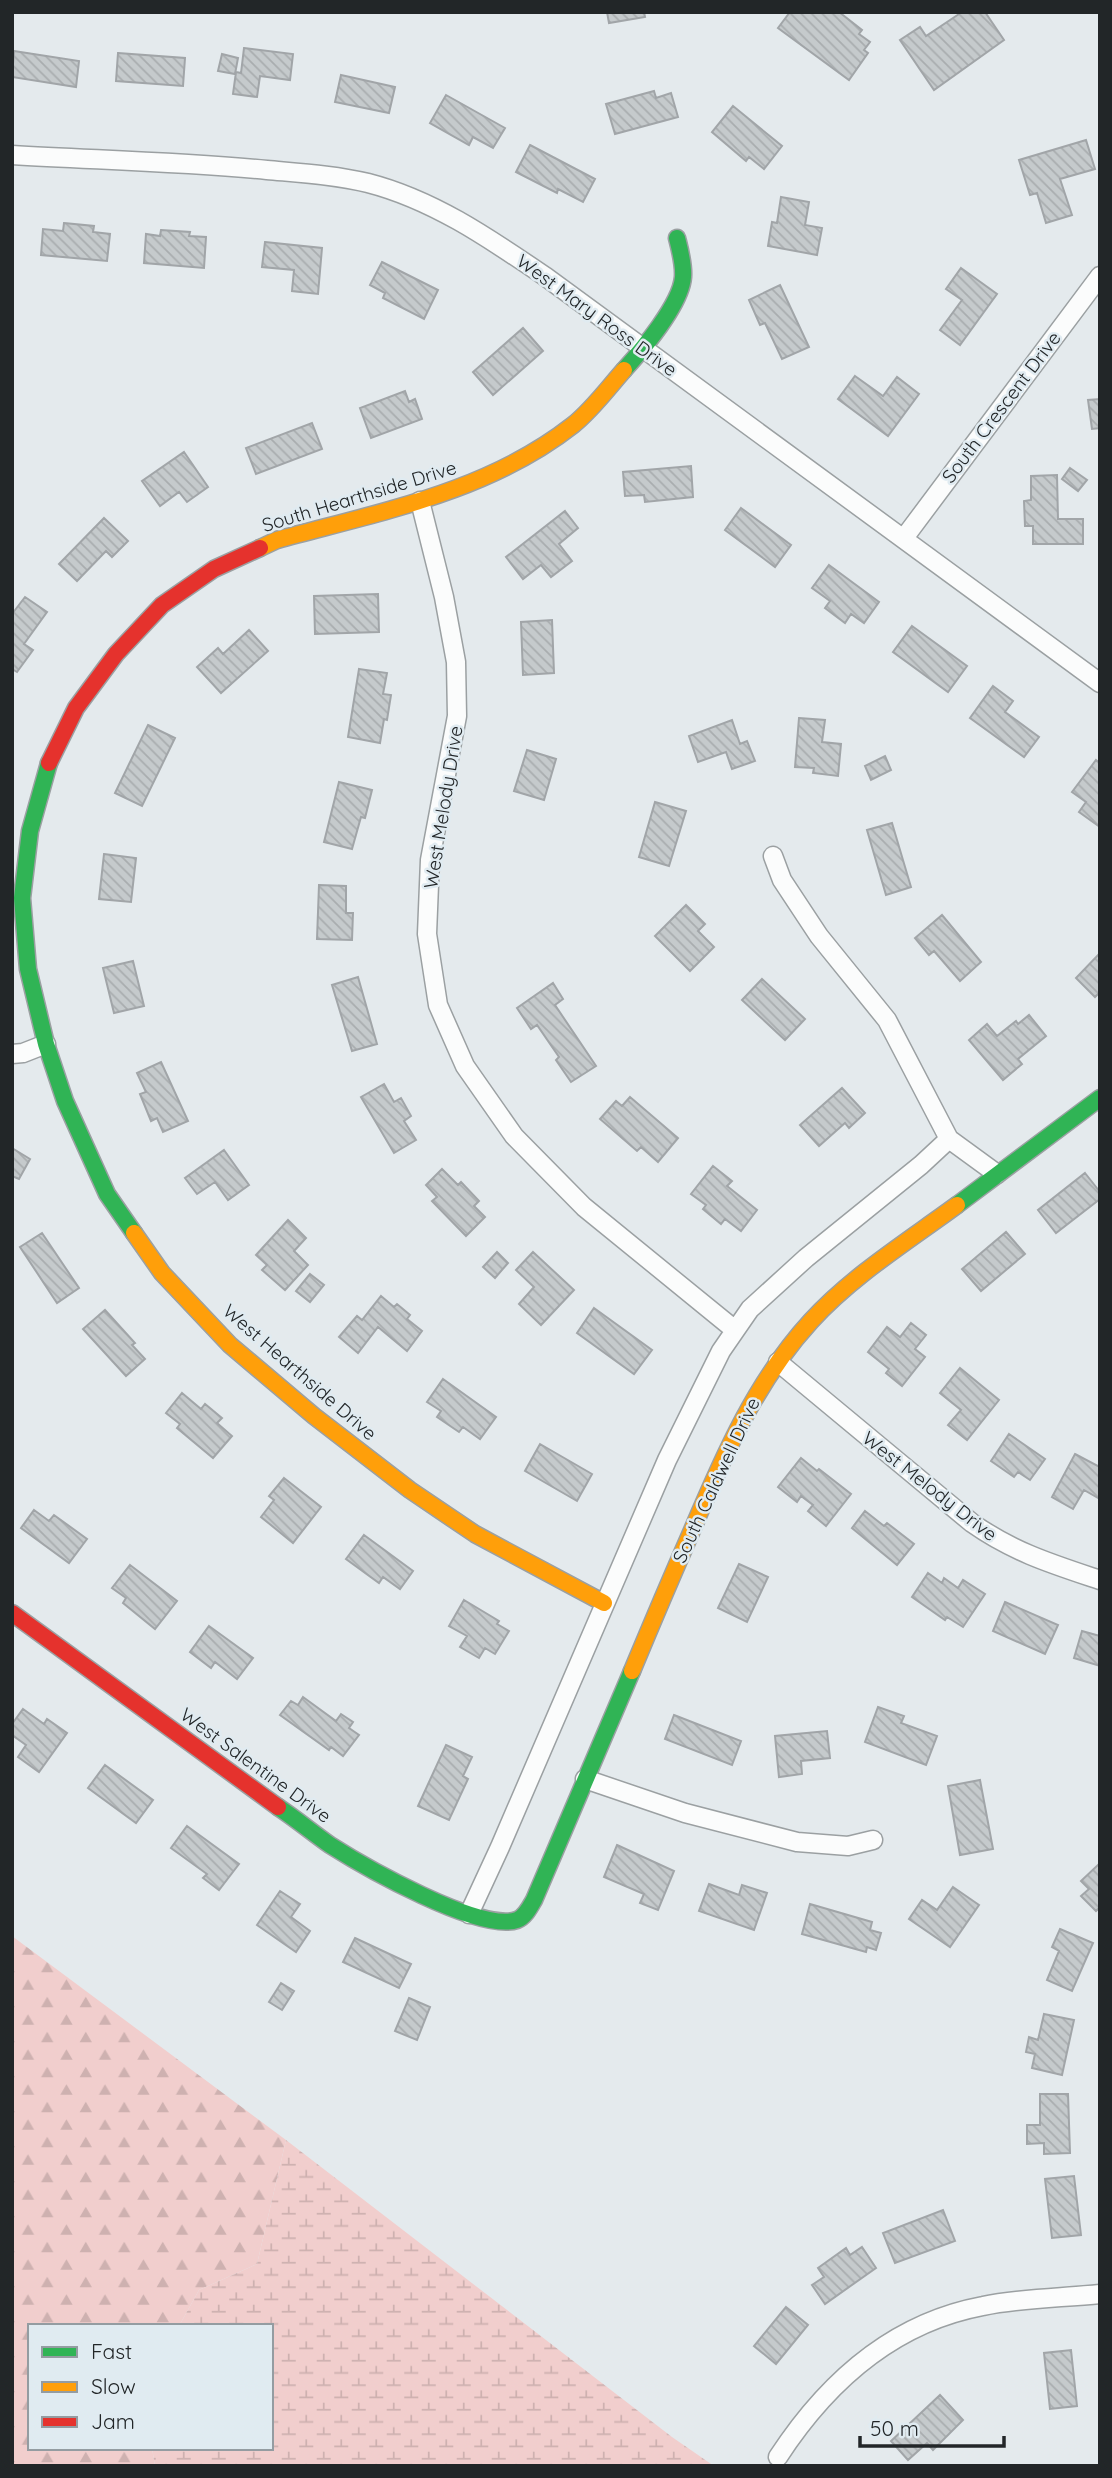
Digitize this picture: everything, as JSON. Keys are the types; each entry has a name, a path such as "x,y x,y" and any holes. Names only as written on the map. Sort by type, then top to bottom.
{"street":[{"name":"West Mary Ross Drive","path":"12,155 222,166 318,175 367,183 414,199 471,227 546,277 1100,683"},
{"name":"South Hearthside Drive","path":"46,1044 28,969 22,898 30,831 51,757 76,708 116,654 162,606 214,569 277,540 420,501 473,483 519,462 575,424 644,348 680,290 683,278 677,238"},
{"name":"South Crescent Drive","path":"904,538 1100,277"},
{"name":"West Melody Drive","path":"420,501 444,597 456,662 457,716 430,860 427,934 438,1005 465,1066 514,1136 584,1207 735,1330"},
{"path":"773,856 782,880 818,936 887,1020 949,1139 997,1174"},
{"path":"12,1054 23,1053 46,1044"},
{"name":"West Hearthside Drive","path":"46,1044 65,1101 107,1194 162,1273 230,1345 314,1416 410,1490 475,1534 604,1603"},
{"name":"South Caldwell Drive","path":"493,1921 510,1923 520,1919 528,1911 720,1467 748,1408 778,1362 812,1320 854,1282 1100,1098"},
{"path":"469,1914 699,1392 735,1330 750,1309 806,1258 949,1139"},
{"name":"West Melody Drive","path":"778,1362 993,1538 1030,1557 1100,1580"},
{"name":"West Salentine Drive","path":"12,1613 331,1845 379,1874 469,1914 493,1921"},
{"path":"585,1779 685,1814 797,1842 848,1846 873,1840"},
{"path":"778,2457 819,2400 848,2372 880,2347 909,2331 982,2305 1100,2294"}],"green space":[{"path":"12,1936 286,2140 257,2264 199,2290 180,2324 28,2324 28,2450 152,2450 155,2466 12,2466"},
{"path":"286,2140 672,2437 714,2466 155,2466 152,2450 273,2450 273,2324 180,2324 199,2290 257,2264"}],"building":[{"path":"607,12 644,12 645,17 609,23"},
{"path":"790,12 839,12 862,30 859,34 870,42 864,50 868,53 849,80 778,28"},
{"path":"958,12 985,12 1004,40 934,90 900,40 920,27 926,36 959,14"},
{"path":"244,48 293,54 290,80 260,76 257,97 233,94 236,72 241,73"},
{"path":"14,51 79,61 76,87 12,77"},
{"path":"118,53 185,58 183,86 116,81"},
{"path":"222,54 238,58 235,74 218,71"},
{"path":"341,75 395,87 389,113 335,102"},
{"path":"654,91 656,98 671,93 678,117 615,134 606,104"},
{"path":"446,95 505,128 493,148 473,137 469,145 430,123"},
{"path":"733,106 782,146 764,169 749,157 746,161 712,132"},
{"path":"1086,140 1095,169 1060,179 1072,215 1046,223 1037,193 1030,195 1019,160"},
{"path":"530,145 595,179 583,202 558,189 557,193 516,172"},
{"path":"781,197 809,202 805,225 822,228 817,255 768,246 772,222 777,223"},
{"path":"64,223 94,226 93,232 110,234 107,261 41,255 43,229 63,231"},
{"path":"161,230 190,232 189,236 206,237 204,268 144,263 146,234 160,236"},
{"path":"265,242 322,248 318,294 292,291 294,270 262,267"},
{"path":"382,262 438,290 424,319 383,298 385,293 370,285"},
{"path":"961,268 997,294 960,345 940,330 962,300 946,289"},
{"path":"780,285 809,347 782,359 765,323 760,325 749,300"},
{"path":"523,328 543,351 493,395 473,372"},
{"path":"855,376 883,396 897,377 919,394 888,436 838,399"},
{"path":"405,391 409,402 415,399 422,419 371,438 360,408"},
{"path":"1100,399 1100,428 1092,429 1088,400"},
{"path":"312,423 322,449 256,474 246,448"},
{"path":"184,452 208,487 187,502 179,492 160,506 142,481"},
{"path":"691,466 693,497 645,502 644,495 625,496 623,472"},
{"path":"1070,468 1087,480 1078,491 1062,479"},
{"path":"1057,475 1058,519 1083,519 1083,544 1033,544 1033,526 1025,526 1024,501 1031,500 1031,476"},
{"path":"741,508 791,545 775,567 725,530"},
{"path":"565,511 578,528 559,544 572,561 551,577 541,565 523,579 506,557"},
{"path":"104,518 128,541 112,557 106,551 77,581 59,564"},
{"path":"829,565 879,602 864,623 851,614 845,623 825,608 830,601 812,588"},
{"path":"378,594 379,632 315,634 314,596"},
{"path":"25,597 47,612 24,644 33,650 17,672 12,669 12,614"},
{"path":"552,620 554,673 523,675 521,622"},
{"path":"912,626 967,666 948,692 893,652"},
{"path":"249,630 268,651 221,693 197,667 218,648 223,654"},
{"path":"359,669 387,673 383,694 391,695 380,743 348,737"},
{"path":"993,686 1013,701 1005,712 1039,737 1024,757 970,718"},
{"path":"799,718 825,720 822,742 841,744 838,776 813,773 814,768 795,767"},
{"path":"732,720 740,744 747,741 755,761 732,769 726,752 698,762 689,736"},
{"path":"148,725 175,738 142,806 115,793"},
{"path":"527,750 556,759 544,800 514,791"},
{"path":"885,756 891,770 871,780 865,766"},
{"path":"1096,760 1100,763 1100,827 1079,812 1086,802 1072,792"},
{"path":"339,782 372,790 365,818 361,817 352,849 324,842"},
{"path":"655,802 686,811 669,866 639,857"},
{"path":"892,823 911,887 886,895 867,830"},
{"path":"104,854 136,858 131,902 99,899"},
{"path":"319,885 346,886 346,913 353,913 352,940 317,939"},
{"path":"686,905 705,924 698,931 714,947 690,971 655,936"},
{"path":"942,915 981,962 960,981 934,951 929,955 915,938"},
{"path":"1100,953 1100,992 1095,997 1076,978"},
{"path":"133,961 144,1006 114,1013 103,968"},
{"path":"358,977 377,1044 352,1051 332,985"},
{"path":"762,979 805,1019 785,1040 742,1000"},
{"path":"553,983 563,999 555,1005 596,1066 571,1082 556,1060 559,1057 537,1025 531,1029 517,1008"},
{"path":"1029,1015 1046,1036 1018,1059 1022,1064 1003,1080 969,1040 987,1024 997,1036 1016,1021 1018,1024"},
{"path":"161,1062 188,1121 163,1132 157,1118 151,1121 140,1094 146,1092 137,1073"},
{"path":"384,1084 394,1102 401,1098 411,1116 404,1121 416,1140 394,1153 361,1097"},
{"path":"842,1088 865,1113 849,1128 845,1123 819,1146 800,1125"},
{"path":"630,1097 678,1138 658,1162 641,1147 637,1151 600,1119 616,1101 622,1106"},
{"path":"12,1148 30,1159 19,1179 12,1176"},
{"path":"224,1150 249,1185 228,1200 215,1182 197,1194 185,1178"},
{"path":"713,1166 732,1181 727,1186 757,1210 741,1231 725,1219 721,1224 703,1209 706,1205 691,1194"},
{"path":"442,1169 458,1185 461,1182 479,1201 474,1206 485,1217 466,1236 432,1201 437,1197 426,1185"},
{"path":"1085,1173 1100,1192 1100,1199 1056,1233 1038,1210"},
{"path":"288,1220 306,1238 294,1251 308,1265 285,1290 262,1270 267,1265 256,1255"},
{"path":"1006,1232 1025,1254 981,1291 962,1269"},
{"path":"42,1233 79,1288 57,1303 20,1247"},
{"path":"497,1252 508,1263 495,1278 483,1267"},
{"path":"533,1252 574,1290 541,1325 519,1304 534,1287 516,1270"},
{"path":"310,1274 324,1285 310,1302 296,1291"},
{"path":"381,1296 410,1315 407,1319 422,1331 407,1351 378,1327 358,1353 339,1337 357,1316 362,1320"},
{"path":"594,1308 652,1350 634,1374 577,1333"},
{"path":"105,1310 135,1343 132,1345 145,1359 126,1376 83,1329"},
{"path":"911,1323 926,1335 915,1349 925,1357 902,1386 886,1373 889,1369 868,1352 887,1327 900,1337"},
{"path":"960,1368 999,1400 967,1440 948,1425 961,1410 940,1393"},
{"path":"443,1379 496,1417 480,1439 463,1427 459,1432 437,1417 441,1411 427,1402"},
{"path":"182,1393 201,1409 205,1404 222,1418 217,1423 232,1436 213,1458 177,1428 180,1424 166,1413"},
{"path":"1009,1434 1045,1459 1030,1480 1018,1472 1014,1477 991,1461"},
{"path":"540,1444 592,1474 577,1501 525,1471"},
{"path":"1075,1454 1100,1467 1100,1499 1084,1490 1073,1509 1052,1497"},
{"path":"801,1458 851,1494 826,1526 808,1511 813,1505 801,1496 797,1502 778,1487"},
{"path":"284,1478 321,1507 293,1543 261,1517 274,1500 269,1496"},
{"path":"34,1510 49,1521 54,1515 87,1539 69,1563 21,1528"},
{"path":"865,1511 884,1526 887,1523 914,1544 897,1565 852,1528"},
{"path":"364,1535 413,1571 400,1589 383,1577 379,1583 346,1559"},
{"path":"739,1564 768,1577 747,1622 718,1608"},
{"path":"130,1565 177,1601 155,1629 123,1603 126,1598 112,1588"},
{"path":"928,1573 942,1583 944,1578 958,1588 963,1580 985,1594 963,1627 947,1617 945,1620 912,1597"},
{"path":"464,1600 499,1621 497,1624 509,1631 495,1654 485,1648 479,1658 460,1647 467,1636 449,1626"},
{"path":"1005,1602 1058,1625 1045,1654 993,1631"},
{"path":"209,1626 253,1658 237,1679 215,1662 211,1668 190,1652"},
{"path":"1082,1631 1100,1636 1100,1666 1074,1658"},
{"path":"303,1697 336,1721 341,1714 353,1722 349,1728 359,1735 343,1756 331,1747 329,1750 280,1715 291,1701 298,1705"},
{"path":"878,1707 904,1716 901,1723 937,1736 926,1765 865,1742"},
{"path":"23,1709 44,1724 47,1719 67,1733 39,1772 18,1757 26,1745 12,1735 12,1724"},
{"path":"674,1715 741,1741 732,1765 665,1739"},
{"path":"827,1731 830,1758 801,1761 802,1774 779,1777 775,1736"},
{"path":"446,1745 472,1757 463,1776 468,1779 449,1820 418,1806"},
{"path":"105,1765 153,1800 136,1823 88,1788"},
{"path":"980,1780 993,1849 960,1855 948,1786"},
{"path":"187,1826 239,1864 219,1890 203,1878 207,1874 171,1848"},
{"path":"617,1845 674,1871 658,1910 640,1903 644,1894 604,1877"},
{"path":"1100,1863 1100,1907 1096,1911 1081,1896 1089,1889 1081,1881"},
{"path":"709,1884 739,1895 742,1885 767,1893 754,1930 699,1911"},
{"path":"953,1887 979,1905 950,1947 909,1919 922,1900 937,1910"},
{"path":"280,1891 300,1904 291,1917 310,1931 296,1952 257,1925"},
{"path":"810,1904 872,1922 870,1930 881,1933 876,1950 867,1947 866,1952 802,1934"},
{"path":"1060,1929 1093,1943 1072,1991 1047,1980 1059,1951 1052,1947"},
{"path":"355,1938 411,1964 399,1988 343,1962"},
{"path":"281,1983 294,1991 282,2010 269,2002"},
{"path":"409,1998 430,2007 417,2040 395,2031"},
{"path":"1044,2014 1074,2020 1062,2075 1032,2068 1035,2054 1026,2052 1029,2037 1038,2040"},
{"path":"1040,2094 1068,2094 1070,2153 1044,2154 1044,2143 1027,2144 1027,2125 1040,2125"},
{"path":"1074,2176 1081,2235 1052,2238 1045,2179"},
{"path":"943,2210 955,2241 895,2263 883,2233"},
{"path":"862,2247 876,2268 825,2304 812,2285 824,2277 818,2268 846,2248 850,2255"},
{"path":"786,2307 808,2325 776,2364 754,2346"},
{"path":"1071,2350 1077,2406 1050,2409 1044,2353"},
{"path":"940,2395 963,2420 933,2450 927,2443 908,2460 891,2441"}],"traffic: fast":[{"path":"624,370 660,326 681,288 683,267 677,238"},
{"path":"49,763 30,831 22,898 28,969 46,1044 65,1101 107,1194 134,1233"},
{"path":"957,1205 1100,1098"},
{"path":"278,1807 330,1845 394,1881 450,1908 500,1921 520,1919 534,1900 632,1671"}],"traffic: slow":[{"path":"260,548 277,540 431,497 505,467 540,448 573,425 624,370"},
{"path":"632,1671 717,1473 743,1420 774,1368 811,1321 844,1289 957,1205"},
{"path":"134,1233 162,1273 230,1345 314,1416 410,1490 475,1534 604,1603"}],"traffic: jam":[{"path":"49,763 76,708 116,654 162,605 214,569 260,548"},
{"path":"12,1613 278,1807"}]}
